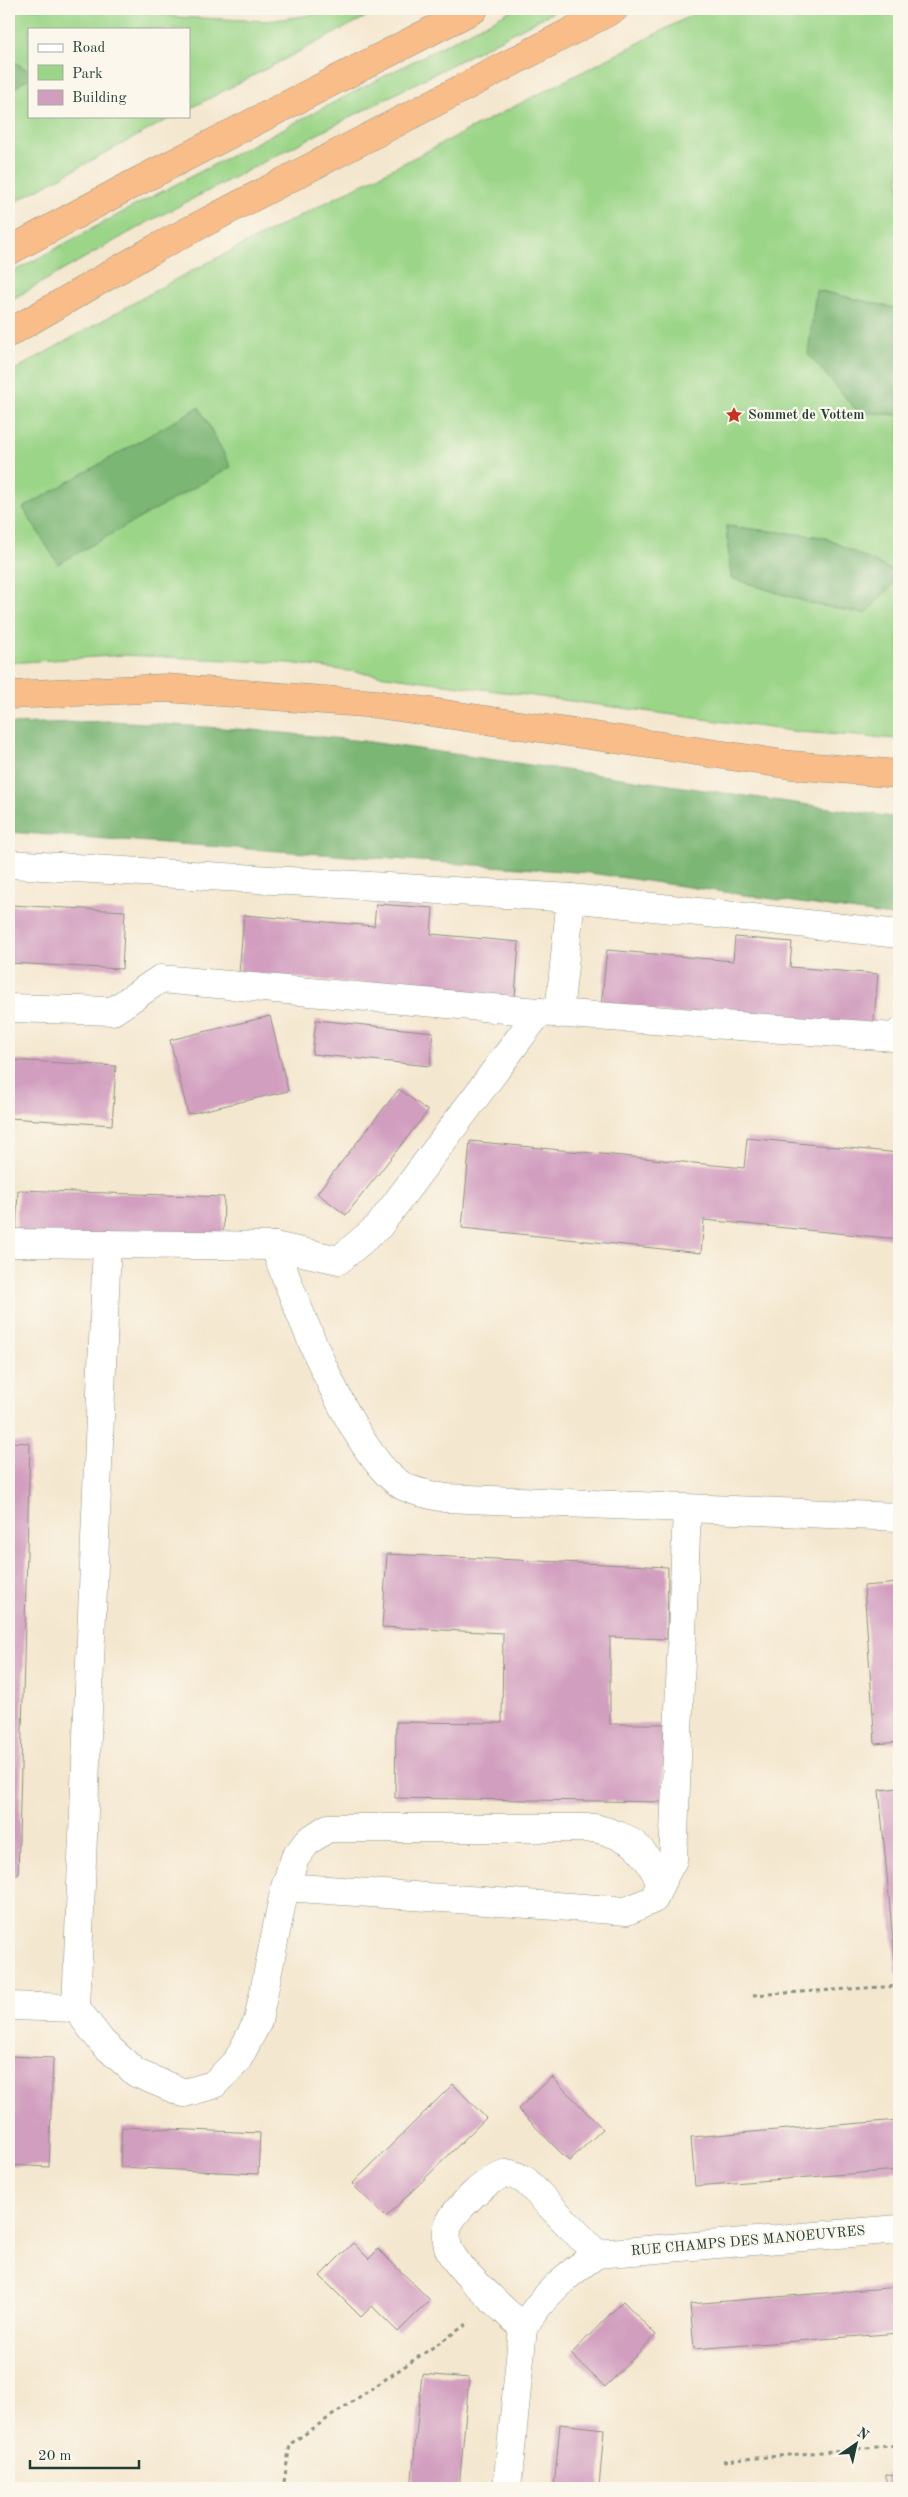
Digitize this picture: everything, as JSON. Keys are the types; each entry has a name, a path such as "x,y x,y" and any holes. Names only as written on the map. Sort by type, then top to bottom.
{"highway":[{"path":"9,251 138,181 474,9"},
{"path":"9,333 156,248 614,9"},
{"path":"9,695 166,688 377,704 791,766 899,774"}],"street":[{"path":"9,864 571,898 899,934"},
{"path":"9,1243 274,1246 339,1260 379,1226 549,1013 571,898"},
{"path":"9,1008 113,1012 160,979 549,1013 894,1037 899,1033"},
{"path":"107,1244 76,2008 102,2042 136,2073 184,2093 213,2085 237,2061 258,2021 285,1886 295,1858 308,1841 328,1828 595,1828 624,1836 645,1854 661,1882"},
{"path":"274,1246 309,1337 358,1434 378,1465 404,1487 445,1498 899,1517"},
{"path":"285,1886 627,1911 654,1898 673,1860 687,1509"},
{"path":"9,2006 76,2008"},
{"path":"506,2488 522,2328 535,2307 560,2281 597,2254 526,2182 512,2175 496,2177 486,2183 454,2215 449,2223 446,2234 449,2249 459,2264 522,2328"},
{"name":"RUE CHAMPS DES MANOEUVRES","path":"597,2254 899,2229"}],"path":[{"path":"753,1995 899,1986"},
{"path":"284,2482 290,2444 498,2304"},
{"path":"723,2462 899,2445"}],"green space":[{"path":"9,9 142,9 176,17 268,21 353,9 381,9 190,108 190,28 28,28 28,70 9,59"},
{"path":"514,9 559,9 146,223 9,301 9,274 136,205"},
{"path":"703,9 899,9 899,309 816,290 858,412 899,415 899,574 823,537 726,526 731,578 813,604 865,614 899,578 899,739 799,732 290,663 123,655 9,663 9,373 178,278"},
{"path":"9,59 28,70 28,79 9,91"},
{"path":"28,79 28,118 170,118 9,205 9,91"},
{"path":"816,290 899,309 899,415 858,412 808,354"},
{"path":"199,407 231,467 58,564 23,508"},
{"path":"726,526 823,537 899,574 899,578 865,614 813,604 731,578"},
{"path":"113,721 252,730 363,741 899,818 899,917 590,873 9,832 9,724"}],"building":[{"path":"376,904 433,908 431,934 519,942 515,997 239,973 244,915 374,926"},
{"path":"9,905 125,911 122,969 9,963"},
{"path":"735,937 792,942 790,967 878,974 873,1031 601,1007 607,950 733,961"},
{"path":"270,1016 288,1091 188,1114 170,1040"},
{"path":"316,1020 433,1032 430,1066 312,1054"},
{"path":"9,1060 116,1066 112,1125 9,1118"},
{"path":"399,1089 428,1111 346,1215 317,1193"},
{"path":"747,1138 899,1153 899,1239 704,1220 701,1253 462,1228 470,1141 744,1168"},
{"path":"18,1190 224,1197 223,1241 16,1234"},
{"path":"9,1442 30,1443 18,1875 9,1875"},
{"path":"387,1554 668,1567 667,1639 610,1637 610,1724 665,1724 663,1802 395,1798 396,1722 502,1723 503,1633 382,1627"},
{"path":"899,1583 899,1742 875,1744 864,1586"},
{"path":"899,1788 899,1973 896,1973 879,1790"},
{"path":"9,2056 53,2058 49,2167 9,2165"},
{"path":"552,2077 603,2129 569,2161 518,2109"},
{"path":"453,2084 486,2118 386,2217 352,2184"},
{"path":"899,2120 899,2170 695,2186 691,2137"},
{"path":"122,2127 260,2133 258,2174 120,2167"},
{"path":"353,2243 369,2259 378,2249 430,2300 398,2332 372,2306 361,2317 320,2276"},
{"path":"899,2287 899,2333 694,2349 690,2304"},
{"path":"623,2301 656,2335 605,2387 571,2354"},
{"path":"422,2374 469,2378 459,2488 411,2488"},
{"path":"560,2424 604,2429 599,2488 554,2488"},
{"path":"886,2474 899,2475 899,2488 886,2488"}],"place":[{"name":"Sommet de Vottem","path":"734,415"}]}
